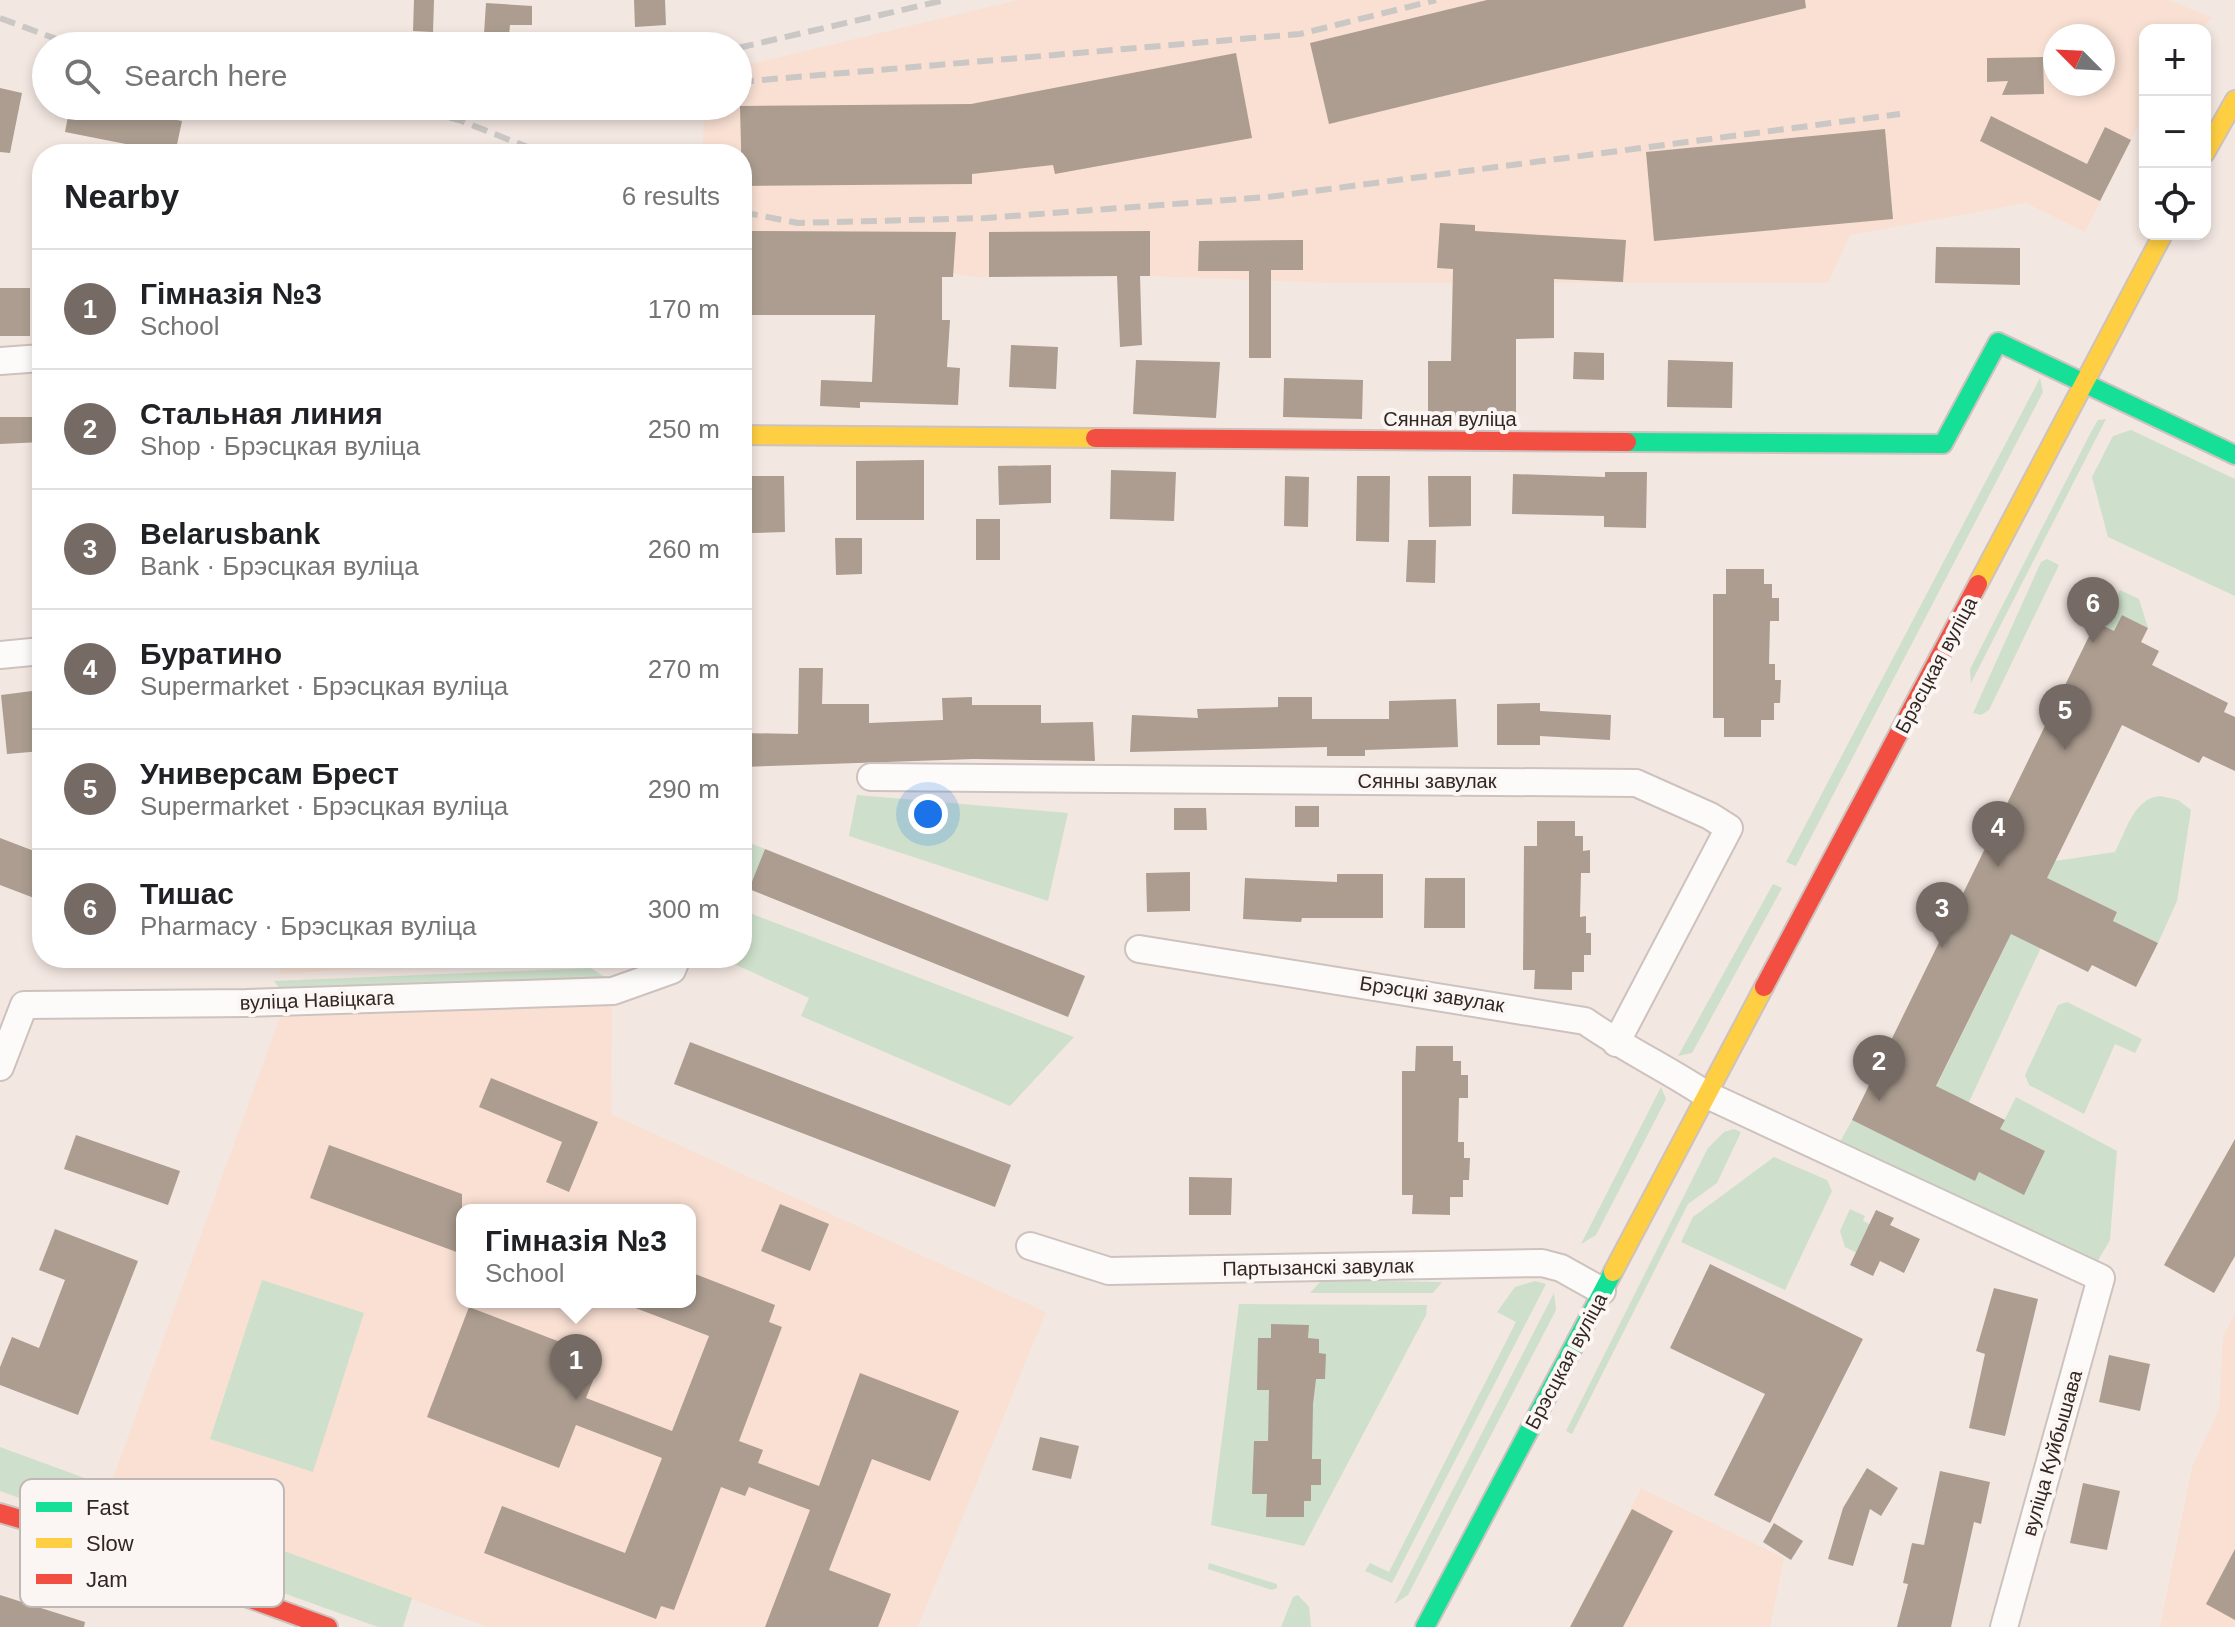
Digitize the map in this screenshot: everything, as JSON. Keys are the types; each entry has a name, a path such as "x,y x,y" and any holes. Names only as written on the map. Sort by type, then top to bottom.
{"street":[{"path":"2211,142 2235,100"},
{"name":"Брэсцкая вуліца","path":"1425,1627 2160,240"},
{"name":"Сянная вуліца","path":"752,435 1943,444 1998,342 2086,382"},
{"path":"0,361 32,359"},
{"path":"2086,382 2235,455"},
{"path":"0,655 32,652"},
{"name":"Сянны завулак","path":"871,777 1636,783 1710,816 1729,828 1616,1043"},
{"name":"Брэсцкі завулак","path":"1139,949 1553,1013 1585,1021 1616,1043 1705,1094"},
{"name":"вуліца Навіцкага","path":"0,1067 24,1005 247,1003 613,991 665,968"},
{"name":"вуліца Куйбышава","path":"1705,1094 2101,1278 2004,1627"},
{"name":"Партызанскі завулак","path":"1030,1246 1109,1271 1542,1263 1561,1268 1602,1291"},
{"path":"0,1513 20,1519"},
{"path":"273,1607 328,1627"}],"shaded area":[{"path":"1018,0 2169,0 2212,18 2206,24 2139,24 2139,125 2085,232 2026,203 1850,235 1828,283 1330,283 1150,276 976,277 942,272 752,313 752,144 703,144 704,120 752,120 752,64"},
{"path":"281,968 377,968 279,974"},
{"path":"612,1003 611,1114 1046,1312 918,1627 488,1627 284,1553 284,1479 113,1479 280,1017"},
{"path":"2235,1313 2235,1627 2160,1627 2192,1467 2219,1410 2223,1337"},
{"path":"1641,1488 1784,1558 1770,1627 1570,1627"}],"green space":[{"path":"2040,378 2043,392 1796,866 1786,862"},
{"path":"2106,419 1971,683 1970,669 2091,432 2098,420"},
{"path":"2131,430 2235,479 2235,596 2108,537 2092,477 2113,436"},
{"path":"2047,559 2059,565 1989,710 1981,715 1973,713 2041,562"},
{"path":"2120,590 2139,599 2148,628 2122,615 2114,631 2103,626"},
{"path":"857,795 1068,813 1048,901 849,836"},
{"path":"2160,796 2178,800 2191,810 2177,901 2158,943 2113,921 2117,912 2070,889 2043,886 2055,861 2115,852 2137,809 2151,798"},
{"path":"752,844 765,849 752,882"},
{"path":"1773,884 1782,888 1692,1053 1678,1056"},
{"path":"752,914 1074,1037 1010,1106 801,1016 809,998 743,968 752,968"},
{"path":"2017,922 2044,941 1969,1102 1932,1095"},
{"path":"591,968 603,976 604,982 281,991 274,981"},
{"path":"2067,1002 2142,1039 2135,1053 2115,1044 2084,1114 2029,1085 2025,1075 2058,1005"},
{"path":"1661,1087 1666,1099 1596,1235 1581,1244"},
{"path":"2016,1097 2117,1151 2110,1240 2096,1264 1839,1144 1852,1120 1974,1180 1979,1172 2024,1194 2045,1151 2000,1129"},
{"path":"1734,1129 1741,1132 1717,1183 1688,1204 1572,1434 1566,1431 1708,1148 1724,1132"},
{"path":"1774,1157 1827,1180 1832,1191 1785,1290 1681,1242 1693,1217"},
{"path":"1850,1209 1865,1216 1863,1221 1870,1224 1857,1253 1845,1247 1840,1231"},
{"path":"262,1280 364,1313 313,1472 210,1439"},
{"path":"1322,1280 1442,1282 1433,1293 1310,1293"},
{"path":"1535,1281 1546,1284 1392,1583 1365,1571 1370,1563 1389,1572 1516,1322 1497,1312 1515,1287"},
{"path":"1554,1293 1556,1310 1408,1595 1394,1604"},
{"path":"1239,1304 1427,1305 1426,1315 1304,1546 1211,1525"},
{"path":"0,1447 87,1479 20,1479 20,1498 0,1491"},
{"path":"284,1551 412,1598 403,1627 378,1627 284,1593"},
{"path":"1209,1563 1277,1584 1277,1588 1272,1590 1208,1569"},
{"path":"1298,1595 1309,1607 1311,1627 1281,1627 1293,1597"}],"building":[{"path":"414,0 434,0 433,32 413,31"},
{"path":"634,0 665,0 666,25 635,27"},
{"path":"1487,0 1805,0 1806,8 1329,124 1310,43"},
{"path":"486,3 532,6 532,25 510,25 509,32 484,32"},
{"path":"1236,53 1252,138 1055,174 1053,165 972,174 972,184 752,186 752,144 741,144 740,120 752,120 752,106 971,104"},
{"path":"2043,57 2043,94 2002,95 2008,81 1987,82 1987,58"},
{"path":"0,88 22,93 10,153 0,152"},
{"path":"1991,116 2087,164 2105,127 2131,140 2100,201 1980,141"},
{"path":"67,120 182,121 177,144 126,144 65,132"},
{"path":"1885,129 1893,219 1654,241 1646,152"},
{"path":"1440,223 1475,225 1475,231 1626,240 1623,282 1554,279 1554,338 1516,339 1516,417 1428,416 1428,361 1451,361 1453,269 1437,268"},
{"path":"752,231 956,232 953,277 942,277 942,320 950,320 947,367 960,368 958,405 860,402 860,408 820,406 821,380 872,382 875,315 752,315"},
{"path":"1150,231 1150,276 1140,276 1142,345 1120,347 1117,276 989,277 989,232"},
{"path":"1303,240 1303,270 1271,270 1271,358 1249,358 1249,271 1198,271 1199,241"},
{"path":"1936,247 2020,248 2020,285 1935,283"},
{"path":"0,288 30,288 30,336 0,336"},
{"path":"1011,345 1058,347 1056,389 1009,387"},
{"path":"1574,352 1604,353 1604,380 1573,379"},
{"path":"1136,360 1220,362 1216,418 1133,414"},
{"path":"1668,360 1733,362 1732,408 1667,407"},
{"path":"1284,378 1363,380 1362,419 1283,417"},
{"path":"0,417 32,417 32,442 0,444"},
{"path":"924,460 924,520 856,520 856,461"},
{"path":"1051,465 1051,503 999,505 998,466"},
{"path":"1111,470 1176,472 1174,521 1110,519"},
{"path":"1605,472 1647,472 1646,528 1604,527 1604,516 1512,514 1513,474 1605,477"},
{"path":"752,476 784,476 785,532 752,533"},
{"path":"1285,476 1309,477 1308,527 1284,526"},
{"path":"1357,476 1390,476 1389,542 1356,541"},
{"path":"1428,476 1471,476 1471,526 1429,527"},
{"path":"976,519 1000,519 1000,560 976,560"},
{"path":"835,538 862,538 862,574 836,575"},
{"path":"1408,540 1436,540 1435,583 1406,582"},
{"path":"1726,569 1764,569 1764,584 1772,584 1772,598 1779,598 1779,621 1770,621 1769,664 1775,664 1775,680 1781,680 1780,703 1774,703 1774,720 1761,720 1761,737 1724,737 1724,718 1713,718 1713,594 1726,594"},
{"path":"2122,615 2148,628 2141,642 2159,651 2152,665 2228,703 2224,712 2235,717 2235,771 2203,756 2199,763 2122,725 2047,878 2117,912 2113,921 2158,943 2136,987 2092,965 2088,972 2011,934 1936,1086 2005,1120 2000,1129 2045,1151 2024,1195 1979,1172 1975,1181 1852,1120 2096,622 2114,631"},
{"path":"799,668 823,668 822,704 869,704 869,723 943,720 942,698 972,697 972,705 1041,705 1041,723 1093,722 1095,761 973,759 752,767 752,733 798,734"},
{"path":"32,691 32,752 7,754 1,695"},
{"path":"1278,697 1312,697 1312,719 1389,719 1389,701 1456,699 1458,747 1365,750 1365,756 1327,756 1327,747 1130,752 1132,715 1198,718 1197,709 1278,707"},
{"path":"1540,703 1540,711 1611,715 1610,740 1540,736 1540,745 1497,745 1497,704"},
{"path":"1295,806 1319,806 1319,827 1295,827"},
{"path":"1174,808 1206,808 1207,830 1174,830"},
{"path":"1537,821 1575,821 1575,836 1583,836 1583,851 1590,850 1590,873 1581,873 1580,917 1586,916 1586,933 1591,933 1591,955 1584,955 1584,972 1572,972 1572,990 1534,989 1535,970 1523,970 1524,846 1537,846"},
{"path":"0,838 32,850 32,897 0,885"},
{"path":"765,849 1085,976 1068,1017 752,890 752,882"},
{"path":"1190,872 1190,911 1147,912 1146,873"},
{"path":"1337,874 1383,874 1383,918 1302,918 1301,922 1243,919 1245,878 1337,882"},
{"path":"1425,878 1465,878 1465,928 1424,928"},
{"path":"690,1042 1011,1165 995,1207 674,1084"},
{"path":"1416,1046 1453,1046 1453,1061 1461,1061 1461,1075 1468,1075 1468,1098 1459,1098 1458,1142 1464,1142 1464,1158 1470,1158 1469,1180 1463,1180 1463,1197 1450,1197 1450,1215 1412,1214 1413,1195 1402,1195 1402,1071 1415,1071"},
{"path":"491,1078 598,1122 569,1192 546,1182 562,1142 479,1107"},
{"path":"76,1135 180,1171 168,1205 64,1169"},
{"path":"2235,1139 2235,1256 2214,1293 2164,1265"},
{"path":"329,1145 462,1194 462,1204 456,1204 456,1252 310,1198"},
{"path":"1189,1177 1232,1178 1231,1215 1189,1215"},
{"path":"780,1204 829,1224 810,1271 761,1251"},
{"path":"1876,1210 1894,1218 1890,1225 1920,1239 1904,1273 1880,1261 1873,1276 1850,1265"},
{"path":"55,1229 138,1261 78,1415 0,1385 0,1367 12,1337 39,1348 65,1280 39,1270"},
{"path":"1710,1264 1863,1339 1770,1523 1714,1495 1765,1394 1670,1348"},
{"path":"696,1274 775,1305 769,1322 782,1327 739,1441 763,1450 758,1463 819,1486 860,1373 959,1411 930,1481 872,1459 829,1570 891,1594 878,1627 765,1627 810,1510 749,1487 745,1496 721,1487 674,1610 661,1606 656,1619 484,1553 502,1506 625,1553 662,1458 576,1425 559,1468 427,1417 469,1308 602,1358 586,1398 672,1431 709,1336 636,1308 696,1308"},
{"path":"1994,1288 2038,1299 2005,1436 1969,1428 1985,1354 1976,1351"},
{"path":"1271,1324 1309,1325 1308,1338 1319,1339 1319,1353 1326,1354 1325,1379 1316,1379 1313,1404 1312,1459 1321,1459 1321,1485 1311,1485 1311,1501 1304,1501 1304,1517 1266,1517 1267,1494 1252,1494 1254,1441 1268,1441 1269,1390 1257,1390 1258,1338 1271,1338"},
{"path":"2109,1355 2150,1364 2140,1411 2099,1402"},
{"path":"1040,1437 1079,1446 1071,1479 1032,1470"},
{"path":"1867,1468 1898,1488 1881,1516 1870,1509 1853,1566 1828,1559 1843,1508"},
{"path":"1940,1471 1990,1482 1981,1524 1974,1522 1951,1627 1897,1627 1908,1584 1903,1583 1912,1543 1924,1545"},
{"path":"2083,1483 2120,1491 2107,1550 2070,1543"},
{"path":"1632,1509 1673,1531 1623,1627 1570,1627"},
{"path":"1774,1523 1803,1541 1791,1560 1763,1542"},
{"path":"2235,1549 2235,1620 2206,1604"},
{"path":"0,1595 20,1601 20,1607 38,1607 85,1622 84,1627 0,1627"}],"railway":[{"path":"752,45 945,0"},
{"path":"752,81 1300,34 1436,0"},
{"path":"0,18 38,32"},
{"path":"752,214 798,223 986,218 1268,197 1900,114"},
{"path":"459,120 520,144"}],"traffic: fast":[{"path":"1627,442 1943,444 1998,342 2235,455"},
{"path":"1425,1627 1613,1272"}],"traffic: slow":[{"path":"2211,142 2235,100"},
{"path":"1978,584 2160,240"},
{"path":"752,435 1095,438"},
{"path":"1613,1272 1764,987"}],"traffic: jam":[{"path":"1095,438 1627,442"},
{"path":"1764,987 1978,584"},
{"path":"0,1513 20,1519"},
{"path":"273,1607 328,1627"}],"place":[{"name":"Тишас","path":"2093,643"},
{"name":"Универсам Брест","path":"2065,750"},
{"name":"Буратино","path":"1998,867"},
{"name":"Belarusbank","path":"1942,948"},
{"name":"Стальная линия","path":"1879,1101"},
{"name":"Гімназія №3","path":"576,1400"}]}
